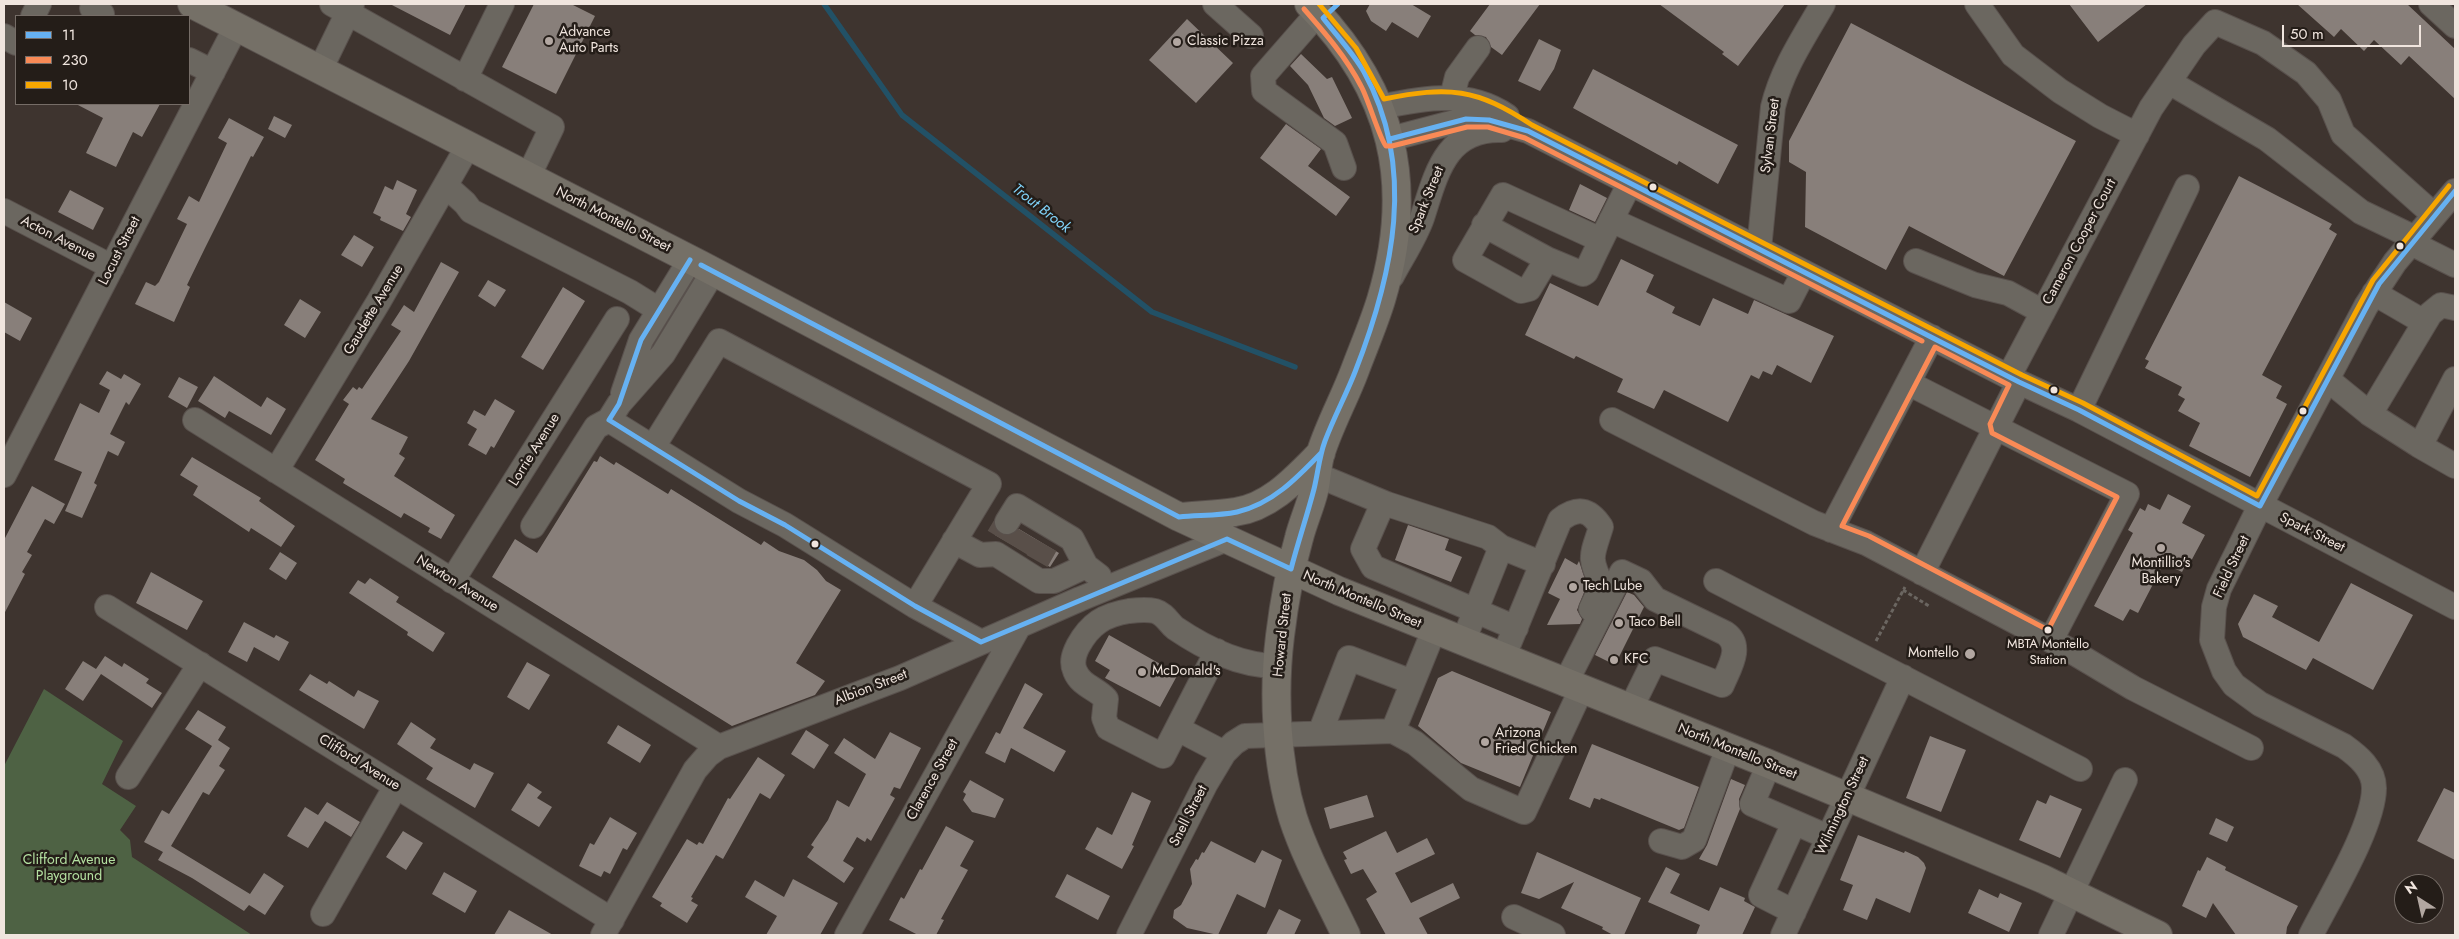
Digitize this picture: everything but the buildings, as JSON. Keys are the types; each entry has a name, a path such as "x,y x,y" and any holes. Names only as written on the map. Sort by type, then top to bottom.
{"main road":[{"name":"North Montello Street","path":"192,4 701,266 1179,517 1291,569 1434,630 1769,764 2072,892 2158,935"},
{"name":"Howard Street","path":"1322,10 1364,72 1380,107 1390,140 1397,205 1394,239 1381,299 1319,464 1291,569 1284,606 1277,666 1279,734 1283,776 1294,820 1346,935"},
{"path":"1179,517 1237,512 1266,502 1319,464"}],"street":[{"path":"33,15 39,4"},
{"path":"465,79 502,4"},
{"path":"1215,4 1251,36"},
{"name":"Sylvan Street","path":"1758,249 1773,107 1778,87 1788,65 1823,4"},
{"path":"1977,4 2013,55 2060,91 2100,116 2137,135"},
{"path":"2431,4 2455,26"},
{"path":"320,70 344,7 465,79 552,127 528,177"},
{"path":"1322,10 1263,76 1264,91 1335,143 1344,168"},
{"name":"Cameron Cooper Court","path":"1918,571 1997,427 2014,379 2043,312 2151,108 2194,45 2215,22 2263,43 2306,72 2329,100 2343,134 2434,215"},
{"name":"Locust Street","path":"4,476 112,267 192,104 212,72 236,26"},
{"path":"4,36 15,42"},
{"path":"1452,96 1457,77 1478,48"},
{"path":"190,61 212,72"},
{"path":"2169,82 2267,139 2361,212 2455,265"},
{"name":"Spark Street","path":"1380,107 1452,96 1470,100 1501,112 1528,131 1932,338 2079,410 2455,607"},
{"name":"Spark Street","path":"1390,140 1466,119 1489,120 1528,131"},
{"name":"Spark Street","path":"1381,299 1421,219 1435,173 1446,156 1458,144 1474,134 1494,130 1528,131"},
{"name":"Gaudette Avenue","path":"276,471 380,301 468,146"},
{"path":"1484,225 1547,259 1581,274 1586,272 1630,183"},
{"path":"446,186 466,203 471,211 630,292 659,310"},
{"path":"2079,410 2187,187"},
{"name":"Field Street","path":"2310,935 2370,816 2374,787 2366,765 2356,754 2333,740 2246,696 2224,671 2217,656 2212,640 2214,607 2219,589 2260,506 2326,379 2374,293 2413,240 2455,191"},
{"path":"1547,259 1529,289 1524,290 1466,262 1465,258 1500,196 1507,194 1789,301 1804,272"},
{"name":"Acton Avenue","path":"4,211 112,267"},
{"path":"1916,261 1975,285 2008,293 2043,312"},
{"path":"614,412 641,340 659,310 701,266"},
{"path":"533,526 596,427 614,412 663,354 701,266"},
{"path":"2374,293 2424,322"},
{"path":"2370,414 2424,322 2441,305 2455,308"},
{"name":"Lorrie Avenue","path":"452,581 617,319"},
{"path":"1831,530 1932,338"},
{"path":"653,447 720,341 989,484 914,606"},
{"path":"2326,379 2370,414 2455,466"},
{"path":"2420,446 2455,379"},
{"path":"1908,383 2127,494 2051,640"},
{"path":"614,412 653,447 739,501 785,525 914,606 981,642"},
{"name":"Newton Avenue","path":"195,420 719,747"},
{"path":"1612,420 1814,523 1866,543 2051,640 2133,688 2251,748"},
{"path":"1319,464 1383,503 1488,538 1501,547 1542,564"},
{"path":"1383,503 1363,549 1373,566 1516,628"},
{"path":"1434,630 1393,731 1415,743 1471,789 1524,812 1602,585 1592,565 1592,556 1601,528 1595,518 1584,511 1571,512 1560,520 1503,658"},
{"name":"Albion Street","path":"607,928 695,770 708,755 719,747 900,678 1122,582 1227,539"},
{"path":"954,541 976,553 1026,543 1077,545 1086,566 1122,582 1140,610"},
{"path":"1026,543 1046,582 1054,581 1086,566"},
{"path":"1463,642 1501,547"},
{"path":"1567,684 1622,572 1641,581 1655,599 1730,637 1735,650 1722,685 1655,659 1630,710"},
{"path":"1716,581 2080,769"},
{"name":"Clifford Avenue","path":"107,607 396,786 607,928"},
{"path":"1217,651 1163,756 1108,728 1104,718 1106,699 1084,684 1075,672 1073,658 1086,631 1093,624 1110,615 1140,610 1155,611 1165,615 1174,627 1239,662 1258,666 1277,666"},
{"name":"Clarence Street","path":"848,935 1019,626"},
{"path":"1320,733 1349,658 1412,682"},
{"path":"128,777 200,664"},
{"name":"Wilmington Street","path":"1783,935 1902,677"},
{"path":"1178,729 1224,753"},
{"name":"Snell Street","path":"1129,935 1224,753 1245,736 1393,731"},
{"path":"1661,841 1682,847 1694,840 1728,748"},
{"path":"1769,764 1752,804 1828,838"},
{"path":"2051,935 2125,780"},
{"path":"322,914 396,786"},
{"path":"1794,823 1761,895 1794,912"},
{"path":"1514,917 1553,935"}],"path":[{"path":"1867,659 1903,590 1918,571"},
{"path":"1903,590 1929,606"}],"green space":[{"name":"Clifford Avenue Playground","path":"44,689 123,741 102,784 136,806 120,830 130,840 132,857 252,935 4,935 4,766"}],"waterway":[{"name":"Trout Brook","path":"824,4 902,115 1152,312 1295,367"}],"tunnel":[{"path":"998,537 1007,522"},
{"path":"1018,549 1027,534"},
{"path":"1037,561 1046,545"}],"transit line":[{"name":"10","path":"1319,4 1356,48 1384,99 1427,92 1445,92 1478,97 1494,104 2022,375 2083,403 2257,496 2373,280 2449,186"},
{"name":"11","path":"690,260 641,340 619,404 609,420 739,501 785,525 915,606 981,642 1227,539 1291,569 1314,489 1323,447 1355,372 1380,298 1389,260 1394,222 1394,184 1390,146 1380,108 1360,65 1323,18 1338,4"},
{"name":"230","path":"1304,9 1335,46 1355,75 1386,146 1467,127 1488,127 1525,138 1922,341"},
{"name":"11","path":"1390,139 1466,119 1489,120 1528,131 2019,382 2079,410 2260,506 2379,284 2455,191"},
{"name":"11","path":"701,265 1179,517 1237,512 1262,503 1293,481 1321,453"},
{"name":"230","path":"1935,347 2009,385 1990,424 1992,433 2117,497 2048,630 1869,536 1842,526 1935,347"}],"place":[{"name":"Advance Auto Parts","path":"549,41"},
{"name":"Classic Pizza","path":"1177,42"},
{"name":"Montillio's Bakery","path":"2161,548"},
{"name":"Tech Lube","path":"1573,587"},
{"name":"Taco Bell","path":"1619,623"},
{"name":"MBTA Montello Station","path":"2048,630"},
{"name":"Montello","path":"1970,654"},
{"name":"KFC","path":"1614,660"},
{"name":"McDonald's","path":"1142,672"},
{"name":"Arizona Fried Chicken","path":"1485,742"}]}
